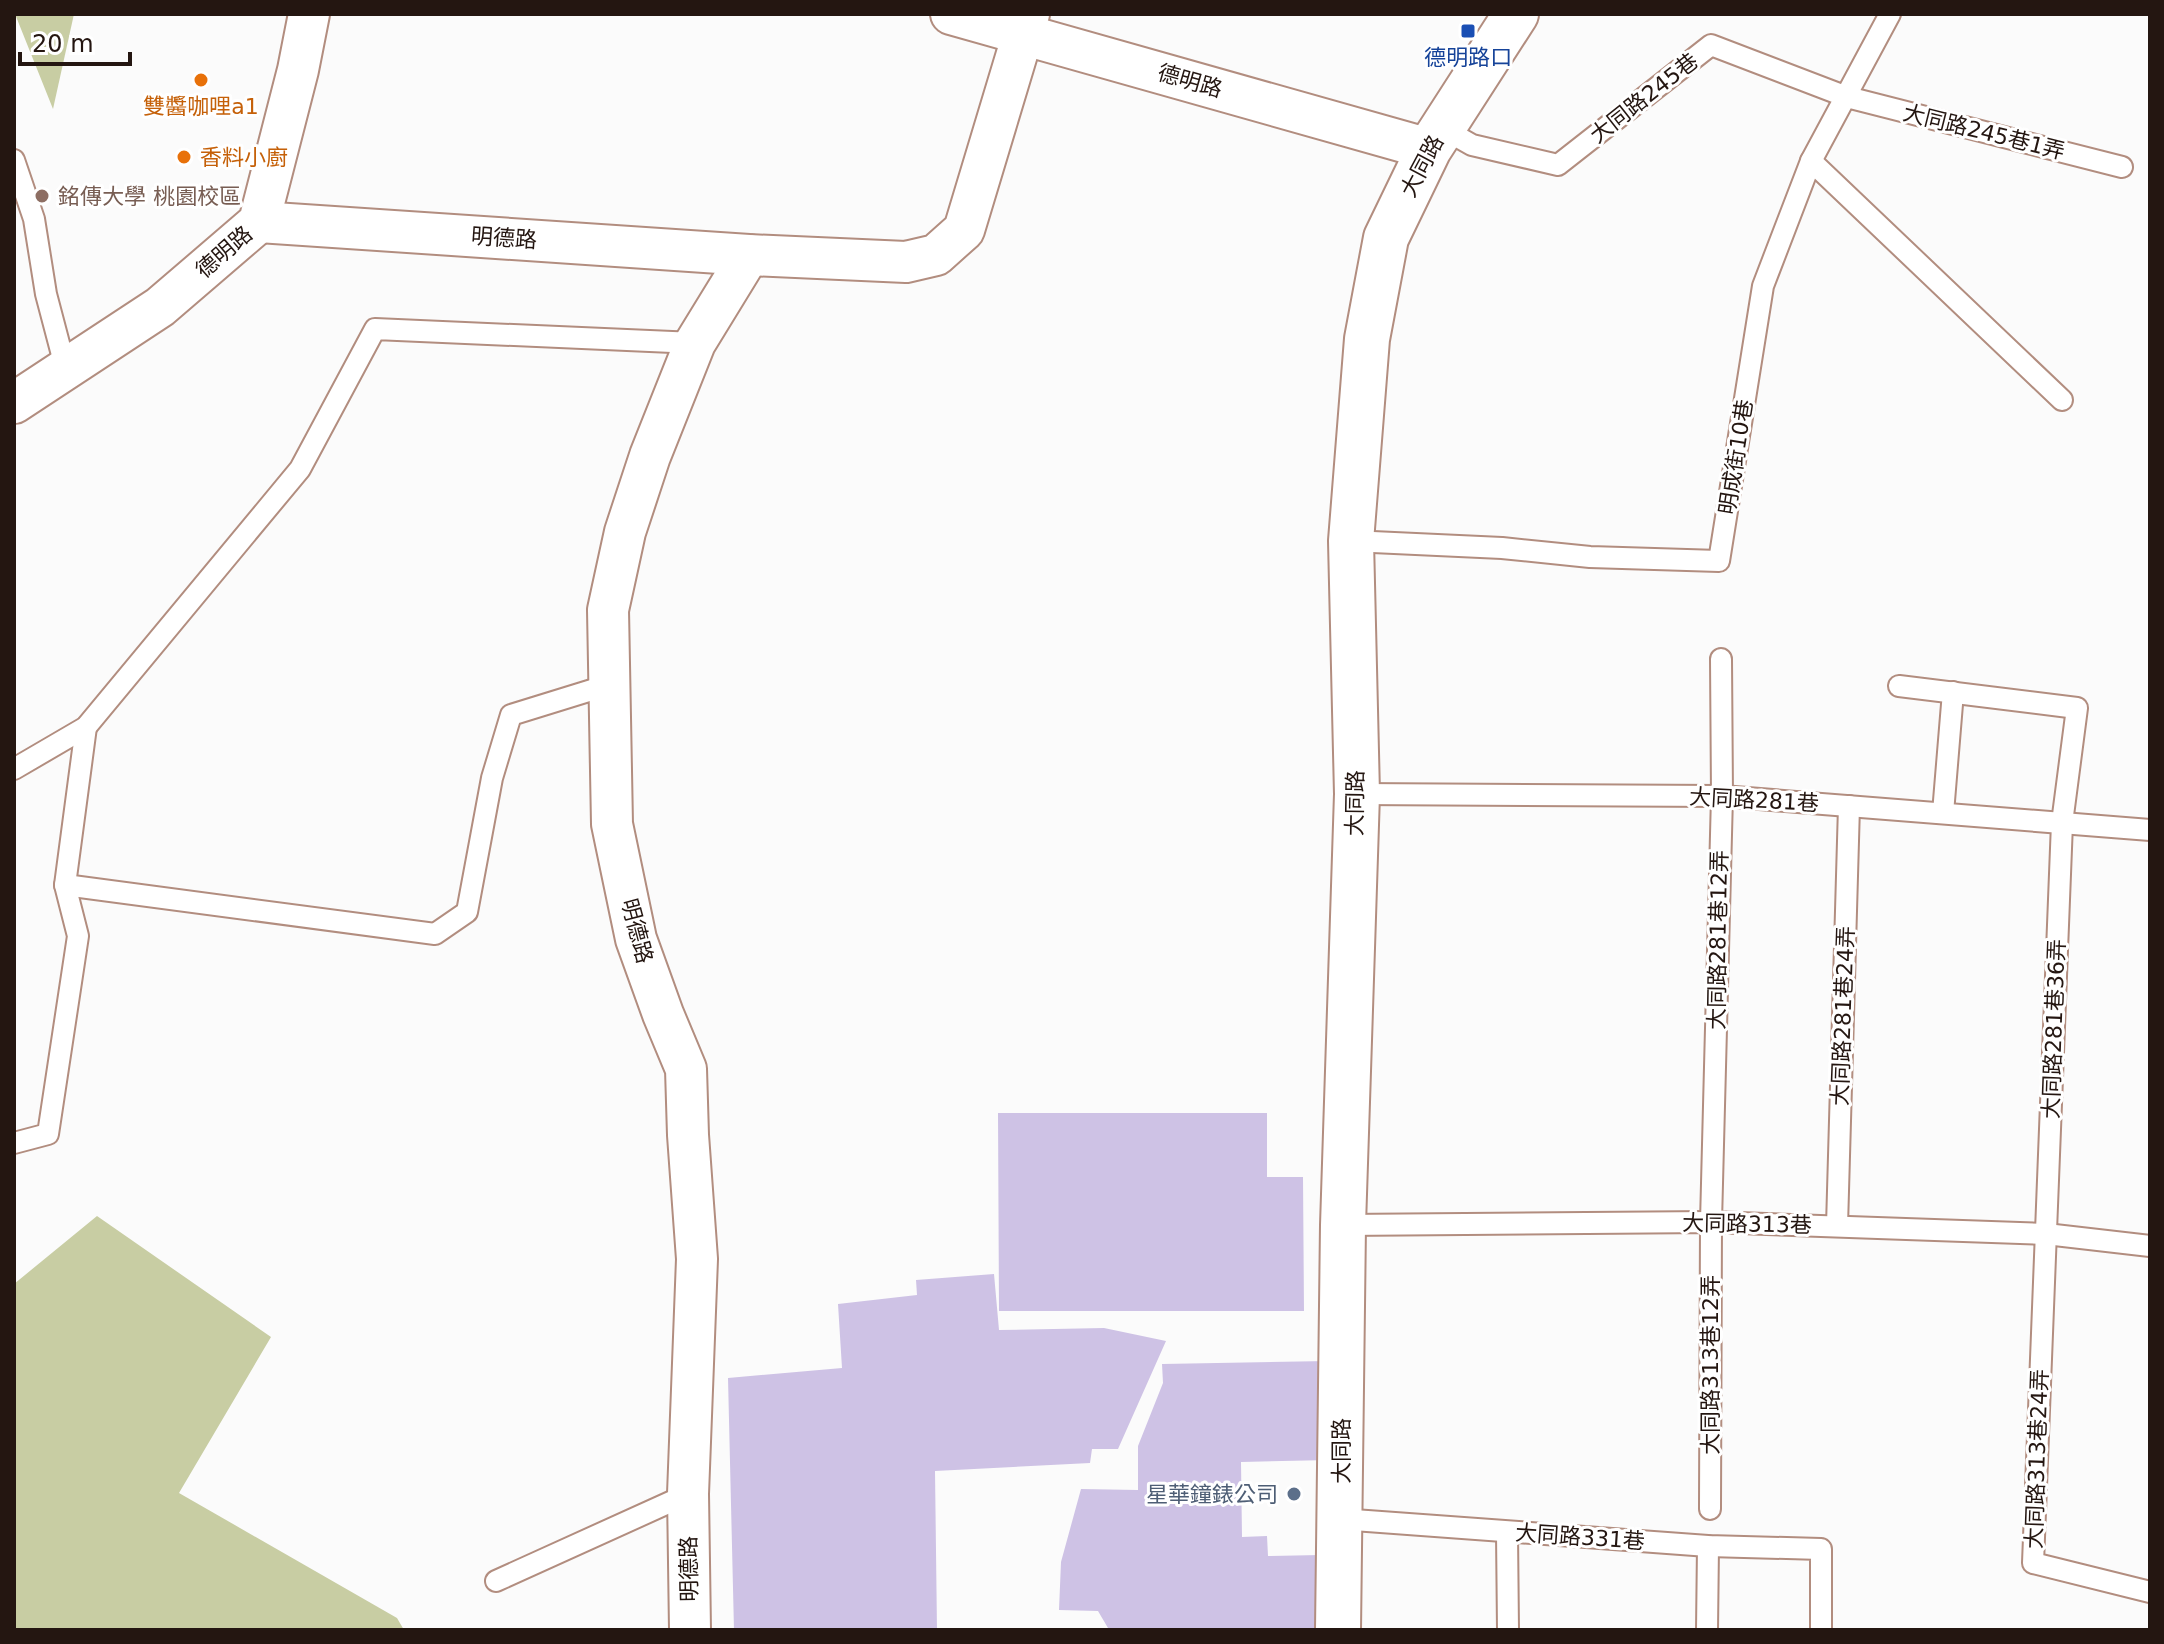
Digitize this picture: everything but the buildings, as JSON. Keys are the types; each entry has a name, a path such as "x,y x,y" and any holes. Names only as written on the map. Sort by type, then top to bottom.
{"street":[{"name":"德明路","path":"14,403 160,307 259,222 309,14"},
{"name":"德明路","path":"951,14 1026,24 1436,139"},
{"name":"大同路","path":"1338,1630 1343,1225 1357,794 1351,541 1367,339 1386,238 1436,139 1516,14"},
{"name":"明德路","path":"259,222 749,255 906,262 936,255 964,230 1026,24"},
{"name":"明德路","path":"690,1630 688,1494 697,1259 686,1069 636,939 612,824 608,610 625,532 650,456 695,343 749,255"}],"lane":[{"name":"明成街10巷","path":"1351,541 1502,548 1590,557 1719,561 1763,286 1811,161 1890,14"},
{"name":"大同路245巷","path":"1436,139 1558,165 1711,45 1847,97"},
{"name":"大同路245巷1弄","path":"1847,97 2122,167"},
{"path":"14,160 34,219 46,294 66,370"},
{"path":"1811,161 2062,400"},
{"path":"14,769 86,727 300,469 375,329 695,343"},
{"name":"大同路281巷12弄","path":"1711,1222 1722,796 1721,659"},
{"path":"65,885 435,934 467,912 492,778 511,715 608,685"},
{"path":"1899,686 1953,692 1943,813"},
{"name":"大同路281巷36弄","path":"1953,692 2077,708 2062,823 2046,1234"},
{"path":"14,1143 48,1134 78,936 65,885 86,727"},
{"name":"大同路281巷","path":"1357,794 1722,796 2150,830"},
{"name":"大同路281巷24弄","path":"1837,1226 1849,806"},
{"name":"大同路313巷","path":"1343,1225 1711,1222 2046,1234 2150,1246"},
{"name":"大同路313巷12弄","path":"1710,1509 1711,1222"},
{"name":"大同路313巷24弄","path":"2046,1234 2033,1563 2150,1592"},
{"path":"496,1581 688,1494"},
{"name":"大同路331巷","path":"1340,1519 1708,1546 1821,1549 1821,1630"},
{"path":"1507,1533 1508,1630"},
{"path":"1707,1630 1708,1546"}],"green space":[{"path":"15,14 74,14 53,109"},
{"path":"97,1216 271,1337 179,1493 397,1618 404,1630 14,1630 14,1284"}],"place":[{"name":"德明路口","path":"1468,31"},
{"name":"雙醬咖哩a1","path":"201,80"},
{"name":"香料小廚","path":"184,157"},
{"name":"銘傳大學 桃園校區","path":"42,196"},
{"name":"星華鐘錶公司","path":"1294,1494"}]}
